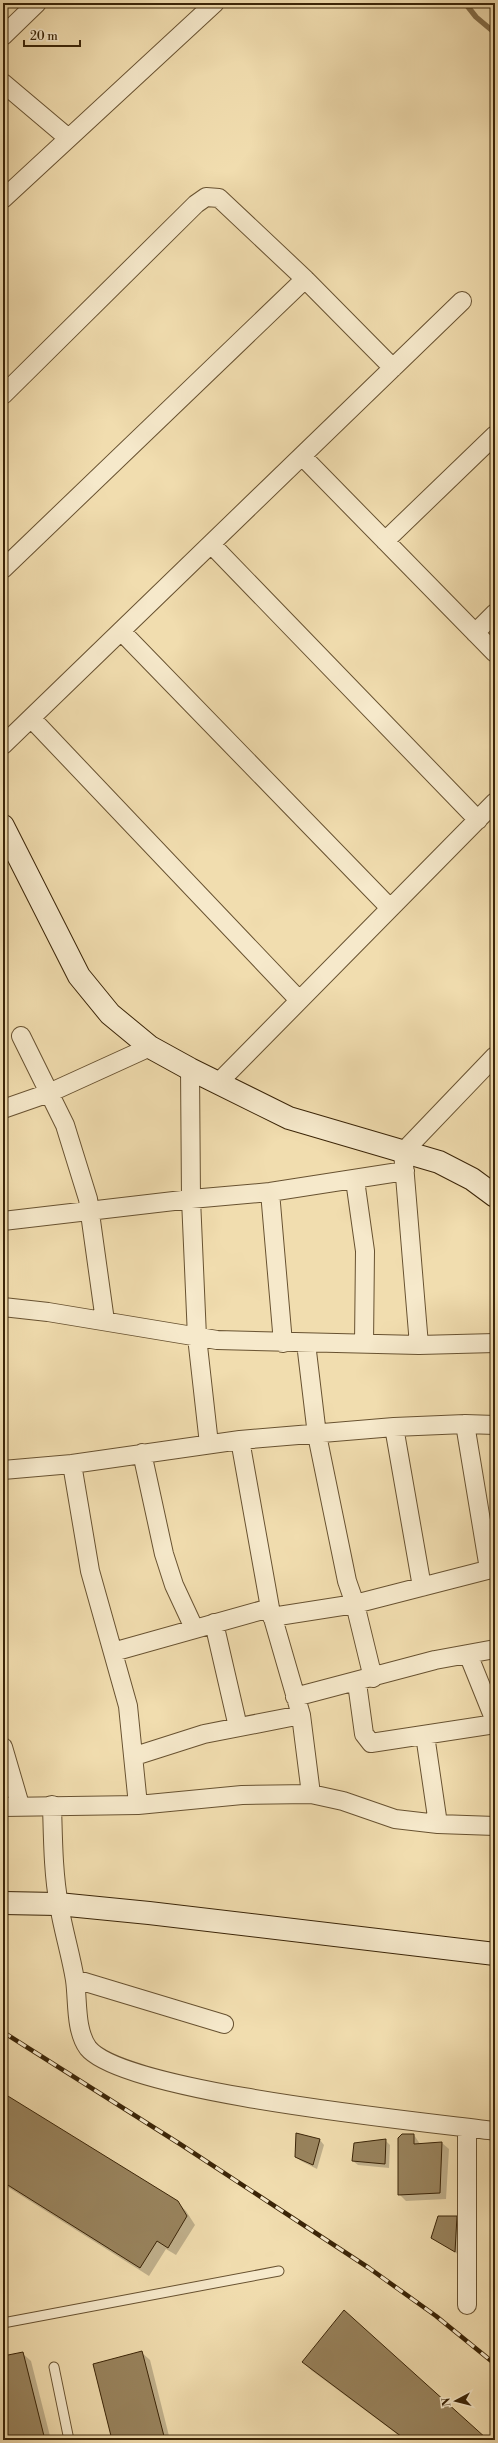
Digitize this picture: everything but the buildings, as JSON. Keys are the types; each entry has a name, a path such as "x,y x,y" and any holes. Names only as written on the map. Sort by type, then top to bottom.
{"main road":[{"path":"3,826 79,976 110,1014 150,1047 190,1069 289,1118 404,1161 439,1162 472,1179 495,1196"},
{"path":"3,1902 58,1904 198,1918 495,1954"}],"street":[{"path":"3,36 37,3"},
{"path":"3,199 67,137 215,3"},
{"path":"3,83 67,137"},
{"path":"3,395 196,204 206,197 219,198 305,279 392,368"},
{"path":"3,569 305,279"},
{"path":"3,745 462,301"},
{"path":"385,541 495,435"},
{"path":"302,456 495,653"},
{"path":"211,544 478,820"},
{"path":"475,633 495,613"},
{"path":"121,631 390,908"},
{"path":"31,718 299,1000"},
{"path":"218,1083 495,802"},
{"path":"21,1036 65,1125 90,1210 105,1321"},
{"path":"3,1109 49,1093 150,1047"},
{"path":"3,1221 191,1199 270,1192 355,1180 404,1161 495,1056"},
{"path":"190,1069 191,1199 197,1337 209,1444"},
{"path":"404,1161 419,1345"},
{"path":"355,1180 365,1251 364,1344"},
{"path":"270,1192 283,1343"},
{"path":"3,1307 105,1321 197,1337 283,1343 419,1345 495,1343"},
{"path":"306,1343 318,1435 347,1581 355,1604 365,1680 364,1734 371,1743 495,1722 468,1654"},
{"path":"113,1652 214,1623 271,1613 355,1604 492,1568 465,1424"},
{"path":"3,1470 72,1464 240,1440 318,1435 394,1427 465,1424 495,1425"},
{"path":"394,1427 422,1587"},
{"path":"240,1440 271,1613 300,1715 311,1794"},
{"path":"142,1453 164,1554 174,1584 194,1628"},
{"path":"72,1464 90,1571 128,1706 135,1756 138,1805"},
{"path":"214,1623 238,1727"},
{"path":"295,1697 365,1680 435,1660 495,1649"},
{"path":"135,1756 204,1734 300,1715"},
{"path":"425,1735 438,1824"},
{"path":"3,1747 11,1806 52,1804 138,1805 242,1795 311,1794 343,1801 395,1818 438,1824 495,1826"},
{"path":"52,1804 58,1904 75,1979 81,2034 89,2048 105,2062 176,2085 293,2105 495,2131"},
{"path":"75,1979 224,2024"},
{"path":"467,2128 467,2305"}],"lane":[{"path":"3,2323 279,2271"},
{"path":"54,2367 69,2440"}],"waterway":[{"path":"465,3 476,17 495,33"}],"railway":[{"path":"3,2032 180,2144 369,2268 436,2316 495,2364"}]}
